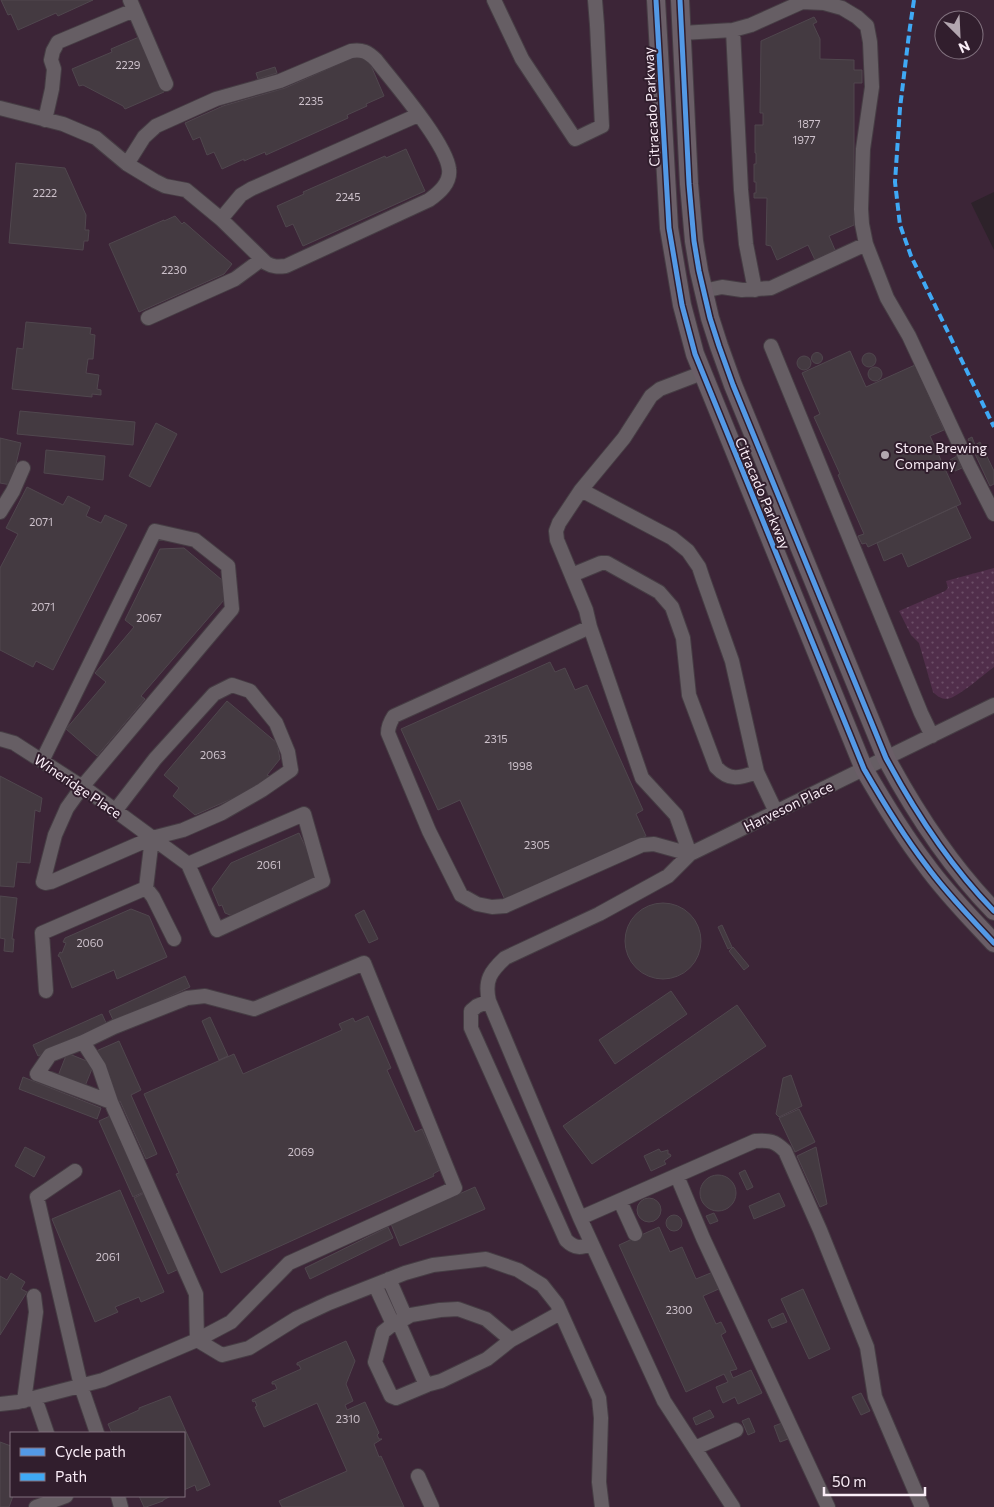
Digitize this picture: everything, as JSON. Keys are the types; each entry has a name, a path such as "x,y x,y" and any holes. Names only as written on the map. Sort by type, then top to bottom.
{"main road":[{"name":"Citracado Parkway","path":"656,0 672,250 682,305 695,354 864,769 926,867 994,943"},
{"name":"Citracado Parkway","path":"680,0 689,184 694,241 703,291 719,346 733,385 886,758 903,790 924,822 958,868 994,911"},
{"path":"658,34 682,33"}],"street":[{"path":"494,0 522,59 575,140 602,126 595,0"},
{"path":"682,33 733,30 751,25 802,2 824,3 842,8 867,26 870,42 872,86 863,149 861,209 866,244 887,298 909,336 994,514"},
{"path":"45,120 52,89 54,69 51,60 58,42 132,5 166,84"},
{"path":"733,30 741,190 746,244 754,290"},
{"path":"0,108 63,124 96,138 127,164 155,181 165,186 186,190 222,219 262,259 272,266 278,267 286,266 430,200 440,192 447,182 450,170 441,148 430,131 376,60 369,53 360,50 351,51 280,82 216,99 156,126 144,137 127,164"},
{"path":"222,219 241,195 250,189 418,115"},
{"path":"703,291 722,287 754,290 771,288 866,244"},
{"path":"148,318 235,279 262,259"},
{"path":"771,346 932,736"},
{"path":"690,854 676,816 642,778 590,627 586,610 557,540 556,531 559,523 581,490 624,438 652,396 660,389 702,373"},
{"path":"0,512 13,491 23,468"},
{"path":"581,490 672,538 681,544 694,559 730,653 757,772 776,812"},
{"path":"42,761 155,530 195,540 228,566 232,609 82,787 68,808 55,835 43,882 51,882 152,838 183,830 222,813 292,770 288,752 276,723 250,691 232,685 214,694 155,759 115,811"},
{"path":"572,575 602,563 607,563 659,592 667,600 675,614 682,638 689,695 716,767 722,773 734,778 757,772"},
{"path":"590,627 394,716 390,721 388,733 429,831 461,895 477,904 492,907 505,906 642,845 654,844 690,854"},
{"name":"Harveson Place","path":"489,1001 487,983 497,966 506,958 599,914 668,876 690,854 994,705"},
{"name":"Wineridge Place","path":"0,738 14,743 82,787 188,864"},
{"path":"304,814 323,880 217,930 188,864 304,814"},
{"path":"152,838 146,888 153,897 174,939"},
{"path":"46,991 42,934 146,888"},
{"path":"0,1404 30,1399 102,1380 197,1340 231,1322 289,1263 455,1188 364,962 254,1009 205,996 187,998 114,1026 83,1042 50,1055 36,1074 111,1102"},
{"path":"592,1244 576,1248 566,1240 471,1028 471,1010 477,1006 489,1001 580,1218 601,1262 664,1401 733,1507"},
{"path":"83,1042 99,1067 111,1102 196,1294 197,1340"},
{"path":"580,1218 756,1141 768,1140 778,1143 785,1151 820,1230 866,1347 875,1397 922,1507"},
{"path":"75,1171 37,1197 81,1386 97,1432"},
{"path":"677,1176 719,1273 828,1507"},
{"path":"620,1201 635,1234"},
{"path":"197,1340 222,1355 244,1350 297,1318 329,1303 389,1279 433,1265 486,1258 518,1270 542,1285 557,1304 599,1398 601,1418 599,1482 602,1507"},
{"path":"389,1279 399,1321"},
{"path":"375,1285 399,1321 427,1385"},
{"path":"34,1296 36,1312 30,1399 46,1432"},
{"path":"511,1340 486,1319 458,1309 440,1310 411,1315 383,1332 375,1362 391,1396 396,1398 441,1381 487,1359 511,1340 560,1312"},
{"path":"695,1448 736,1430"},
{"path":"418,1476 432,1507"},
{"path":"36,1507 63,1497"}],"shaded area":[{"path":"0,0 994,0 994,192 971,203 994,250 994,1507 0,1507"},
{"path":"994,568 994,667 958,694 947,699 941,698 933,692 919,643 911,635 899,611 945,591 948,588 946,581"}],"building":[{"path":"1,0 93,0 58,16 56,13 18,30 11,14 8,15"},
{"path":"814,17 817,22 813,24 820,39 820,59 854,60 854,70 862,70 862,83 854,83 854,225 829,236 835,250 815,260 808,245 777,260 771,246 766,245 767,198 754,198 754,193 756,193 756,182 754,182 754,164 756,164 755,125 763,125 763,113 760,113 761,41"},
{"path":"139,37 164,92 125,109 123,106 83,85 79,86 72,69 112,52 111,49"},
{"path":"357,56 369,61 384,96 347,115 348,118 266,155 265,152 222,169 214,152 207,155 200,137 193,140 185,123 223,106 285,88"},
{"path":"275,67 277,73 258,79 256,73"},
{"path":"406,149 425,191 303,246 293,224 286,227 277,206 304,194 303,192 385,156 386,158"},
{"path":"16,163 65,168 86,215 85,230 89,230 88,241 84,241 83,250 9,243"},
{"path":"175,216 182,224 184,222 232,264 224,274 139,312 109,244"},
{"path":"26,322 91,328 90,334 95,335 93,359 88,359 86,373 99,375 97,389 101,390 101,395 92,394 92,397 12,389 17,348 23,349"},
{"name":"Stone Brewing Company","path":"850,351 866,387 915,365 944,430 930,436 961,504 868,547 866,543 862,544 858,536 864,534 838,475 840,474 814,417 820,414 802,373"},
{"path":"817,352 823,358 817,364 811,358"},
{"path":"866,353 872,353 876,360 872,367 866,367 862,363 862,357"},
{"path":"801,356 807,356 811,363 807,370 801,370 797,366 797,360"},
{"path":"872,367 878,367 882,374 878,381 872,381 868,377 868,371"},
{"path":"20,411 135,422 133,445 17,434"},
{"path":"156,423 177,434 150,487 129,476"},
{"path":"972,437 975,445 980,442 994,471 994,484 990,486 968,439"},
{"path":"0,438 21,443 11,485 0,483"},
{"path":"46,450 105,456 103,480 44,473"},
{"path":"957,456 962,468 955,471 950,460"},
{"path":"27,487 63,505 68,496 90,507 86,516 101,523 105,515 127,525 53,670 36,661 33,667 0,650 0,568 18,534 6,528"},
{"path":"956,506 971,538 908,567 902,553 884,561 877,543"},
{"path":"184,548 222,580 224,600 141,696 145,699 97,756 66,729 106,682 95,673 134,627 125,620 160,549"},
{"path":"550,662 555,672 565,668 575,690 587,685 643,810 636,814 646,836 505,900 460,800 438,810 401,729"},
{"path":"227,701 277,743 280,759 262,784 260,782 254,789 195,815 173,796 179,788 164,775"},
{"path":"0,776 42,798 40,812 35,810 30,863 17,862 14,887 0,886"},
{"path":"299,833 318,874 315,881 235,917 225,913 222,905 219,906 212,889 231,863"},
{"path":"0,896 17,898 12,939 14,939 13,952 4,951 5,939 0,938"},
{"path":"663,903 677,906 690,914 698,927 701,941 698,955 690,968 677,976 663,979 649,976 636,968 628,955 625,941 628,927 636,914 649,906"},
{"path":"131,909 149,916 167,957 117,979 114,970 72,988 58,956 60,952 62,953 66,943 63,942 65,938"},
{"path":"364,910 378,939 369,943 355,915"},
{"path":"722,925 732,947 728,949 718,927"},
{"path":"733,947 749,966 744,970 729,951"},
{"path":"185,976 190,987 114,1022 109,1011"},
{"path":"671,991 687,1014 615,1064 599,1040"},
{"path":"737,1005 766,1046 592,1164 563,1126"},
{"path":"102,1014 107,1025 38,1056 33,1045"},
{"path":"368,1016 391,1068 387,1070 415,1132 422,1129 440,1170 433,1174 434,1176 221,1273 176,1174 179,1173 144,1094 234,1054 243,1074 342,1030 339,1024 353,1018 355,1022"},
{"path":"210,1017 228,1056 219,1060 202,1021"},
{"path":"119,1041 141,1090 131,1095 157,1154 146,1159 120,1101 116,1103 94,1052"},
{"path":"67,1053 94,1064 85,1086 58,1076"},
{"path":"791,1075 802,1106 779,1117 776,1114 783,1078"},
{"path":"23,1077 101,1108 97,1119 19,1089"},
{"path":"799,1109 815,1142 795,1152 779,1118"},
{"path":"110,1116 144,1192 133,1197 99,1121"},
{"path":"25,1147 45,1157 34,1177 15,1166"},
{"path":"816,1147 827,1204 820,1207 797,1156"},
{"path":"659,1149 661,1152 668,1150 668,1154 671,1156 664,1161 666,1164 651,1171 644,1156"},
{"path":"745,1170 753,1187 747,1190 739,1173"},
{"path":"718,1175 725,1176 731,1180 735,1186 735,1200 731,1206 725,1210 718,1211 711,1210 705,1206 701,1200 700,1193 701,1186 705,1180 711,1176"},
{"path":"475,1187 485,1209 400,1246 391,1224"},
{"path":"120,1190 164,1292 141,1302 139,1297 115,1307 118,1312 95,1322 52,1219"},
{"path":"144,1193 179,1269 168,1274 134,1198"},
{"path":"779,1193 785,1206 754,1219 749,1206"},
{"path":"649,1198 658,1201 661,1210 658,1219 649,1222 640,1219 637,1210 640,1201"},
{"path":"714,1213 718,1221 710,1224 706,1216"},
{"path":"674,1215 680,1217 682,1223 680,1229 674,1231 668,1229 666,1223 668,1217"},
{"path":"388,1227 393,1238 310,1279 305,1268"},
{"path":"659,1227 670,1252 682,1247 696,1279 713,1272 721,1288 703,1296 716,1324 721,1322 726,1332 721,1335 737,1369 730,1371 733,1378 751,1370 762,1393 738,1404 735,1397 723,1403 716,1387 728,1382 724,1374 686,1392 619,1245"},
{"path":"11,1273 25,1282 21,1289 27,1292 0,1335 0,1276 7,1280"},
{"path":"803,1289 830,1349 809,1359 781,1299"},
{"path":"783,1313 787,1322 772,1328 768,1320"},
{"path":"346,1341 355,1361 346,1384 353,1401 345,1405 347,1410 365,1402 379,1433 377,1435 379,1439 382,1439 374,1444 404,1507 282,1507 279,1501 347,1471 317,1403 264,1427 255,1407 257,1406 255,1401 253,1402 252,1400 277,1389 272,1382 301,1369 297,1363"},
{"path":"861,1393 870,1411 861,1415 852,1397"},
{"path":"170,1396 210,1485 197,1491 195,1485 185,1490 185,1432 112,1432 108,1424 139,1410 139,1408"},
{"path":"710,1410 714,1417 696,1425 693,1418"},
{"path":"749,1418 755,1432 748,1435 742,1421"},
{"path":"782,1423 788,1439 780,1442 774,1426"},
{"path":"0,1442 10,1446 10,1497 13,1497 9,1507 0,1507"},
{"path":"139,1497 169,1497 163,1501 144,1507"}],"marked path":[{"path":"914,0 900,108 895,182 900,225 911,256 994,427"}],"cycle path":[{"path":"656,0 669,228 682,305 695,354 864,769 918,854 959,905 994,943"},
{"path":"680,0 689,184 694,241 710,318 719,346 733,385 886,758 909,799 935,838 963,876 994,911"}],"place":[{"name":"Stone Brewing Company","path":"885,455"}]}
